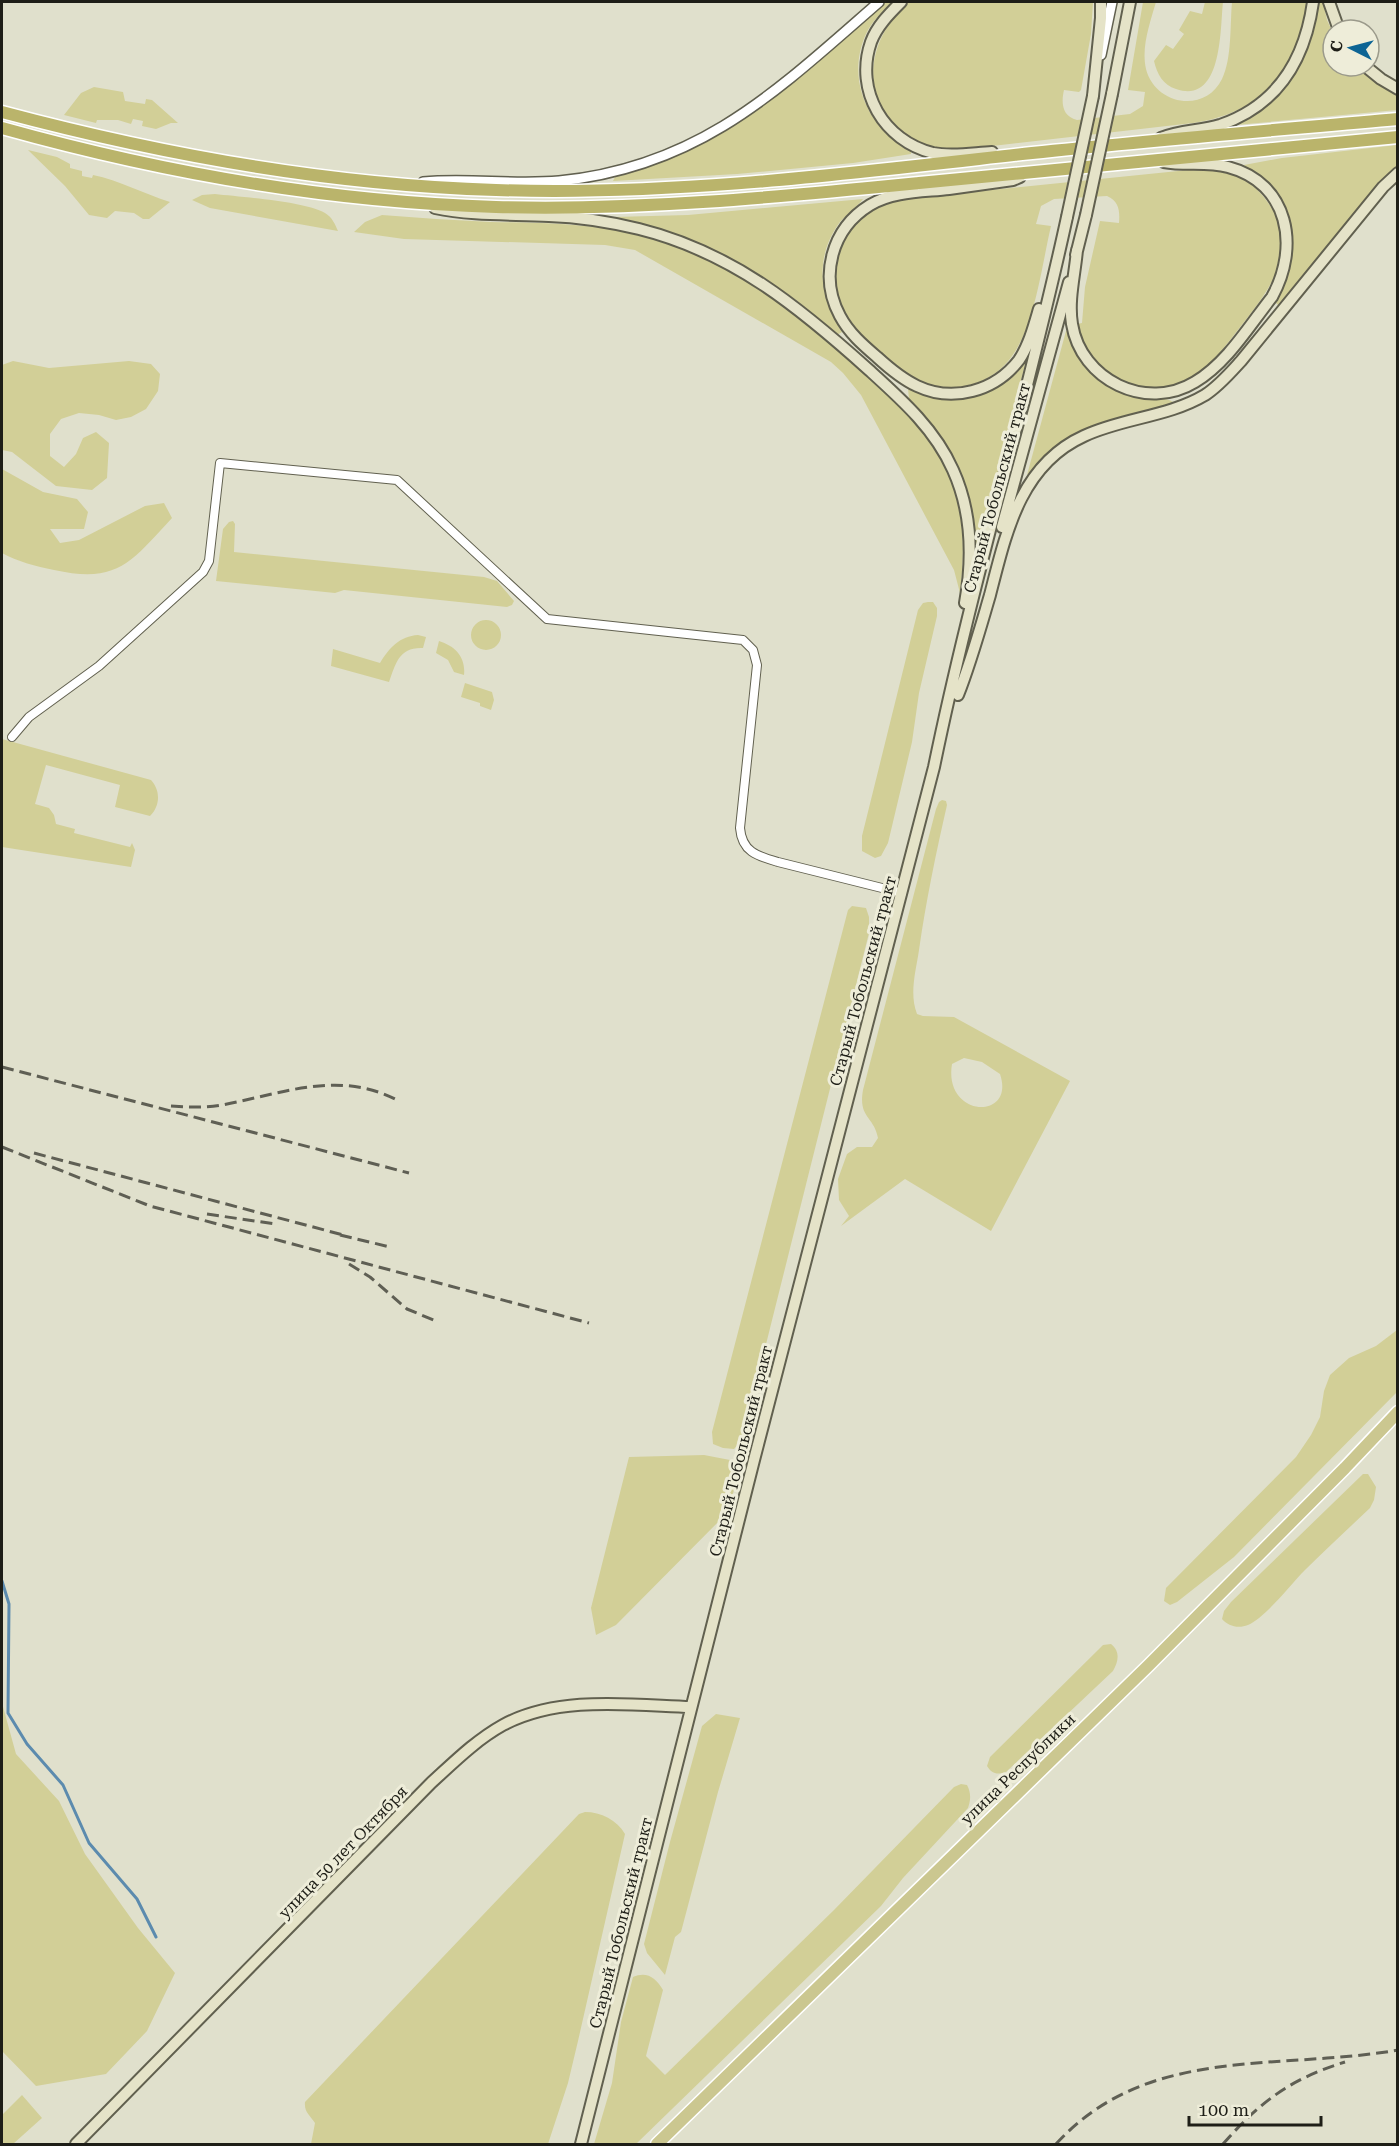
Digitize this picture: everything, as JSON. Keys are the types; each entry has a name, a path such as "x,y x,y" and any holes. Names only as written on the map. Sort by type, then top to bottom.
{"highway":[{"path":"2,112 116,141 278,171 400,184 529,191 680,189 1398,118"},
{"path":"2,128 180,172 294,190 403,202 543,208 681,205 1398,137"}],"main road":[{"path":"901,2 876,32 869,52 866,71 869,95 881,119 890,130 911,145 935,153 962,154 1010,150 1037,153"},
{"name":"Старый Тобольский тракт","path":"953,696 1067,218 1094,92 1101,2"},
{"name":"Старый Тобольский тракт","path":"581,2145 691,1707 934,767 1086,215 1129,2"},
{"path":"1152,142 1174,133 1222,124 1247,112 1267,97 1284,80 1302,50 1309,28 1313,2"},
{"path":"1329,2 1333,18"},
{"path":"1380,78 1398,89"},
{"path":"1077,250 1071,302 1072,324 1086,359 1104,377 1125,389 1137,392 1171,392 1196,382 1221,360 1272,297 1279,284 1287,256 1285,223 1266,190 1242,172 1226,166 1178,165 1153,160"},
{"path":"1033,172 1013,180 903,194 871,204 848,223 835,244 829,277 836,308 855,337 888,367 909,382 939,393 974,391 997,381 1022,356 1061,243"},
{"path":"953,696 972,658 1009,527 1024,492 1039,470 1056,453 1084,435 1186,404 1206,394 1220,383 1241,361 1383,187 1398,173"},
{"path":"403,202 458,212 585,219 637,228 692,246 722,260 776,292 823,328 904,402 933,435 947,458 961,489 967,515 970,546 969,580 954,652 953,696"},
{"name":"улица Республики","path":"657,2145 1148,1666 1398,1412"},
{"name":"улица 50 лет Октября","path":"76,2145 431,1783 475,1744 513,1720 569,1707 607,1705 691,1707"}],"street":[{"path":"400,184 442,180 541,183 597,175 648,162 712,134 752,108 801,70 879,2"},
{"path":"1094,92 1112,2"},
{"path":"12,737 29,717 99,666 203,572 209,561 220,463 397,480 547,619 743,640 753,650 757,665 740,828 745,846 752,852 778,862 902,893"}],"shaded area":[{"path":"886,2 892,2 871,25 860,51 858,69 860,85 873,117 883,130 911,154 853,163 737,174 613,181 615,177 657,164 729,128 792,83"},
{"path":"909,2 1093,2 1091,34 1081,90 1079,92 1064,90 1063,95 1066,112 1077,120 1130,114 1143,106 1145,92 1128,90 1143,2 1156,2 1145,52 1146,69 1151,81 1159,91 1170,97 1181,101 1193,101 1214,90 1222,79 1229,52 1232,2 1308,2 1296,48 1286,67 1273,84 1257,98 1239,109 1217,118 1193,123 958,150 928,146 904,134 887,117 876,96 873,73 877,48 889,24"},
{"path":"1205,2 1223,2 1216,61 1211,75 1203,86 1191,91 1176,89 1161,78 1154,61 1166,45 1173,49 1184,34 1179,30 1190,11 1202,14"},
{"path":"1317,2 1323,2 1327,18 1321,18 1321,78 1370,78 1397,95 1397,110 1236,125 1287,85 1306,52"},
{"path":"94,87 123,92 125,101 145,104 146,99 152,100 178,123 171,123 156,129 142,126 143,121 133,119 131,124 118,120 97,120 96,123 64,115 81,93"},
{"path":"1397,145 1397,167 1375,189 1279,306 1275,302 1286,281 1291,260 1290,226 1287,215 1244,165 1282,158"},
{"path":"28,150 57,157 70,164 70,168 82,171 82,176 103,177 170,202 149,219 143,219 134,213 115,211 107,218 89,215 65,186"},
{"path":"1198,169 1216,170 1234,175 1257,189 1275,214 1281,231 1282,248 1273,280 1253,311 1214,360 1194,376 1179,383 1148,388 1132,385 1104,371 1084,346 1077,324 1082,323 1085,287 1100,221 1119,223 1118,207 1107,196 1054,199 1041,206 1036,224 1051,226 1027,328 1004,366 984,380 960,387 935,386 923,382 896,366 869,342 848,317 840,302 834,272 844,239 861,218 884,205 902,199"},
{"path":"215,194 303,205 325,213 338,231 210,208 192,200 202,195"},
{"path":"863,199 840,222 826,249 823,263 824,291 834,319 842,332 837,335 796,300 730,258 672,234 614,217 688,215"},
{"path":"382,215 565,224 621,231 671,244 702,256 759,288 811,328 885,393 919,428 938,454 952,484 960,514 963,561 960,593 954,570 861,395 831,362 635,250 605,245 404,239 354,232 365,222"},
{"path":"1066,331 1087,368 1107,385 1132,396 1173,402 1171,405 1099,423 1072,435 1060,443 1027,475"},
{"path":"1026,360 976,561 973,523 937,433 909,399 908,389 942,398 973,397 1002,384"},
{"path":"13,361 49,368 129,361 151,364 160,374 158,391 146,409 131,417 116,420 79,413 61,419 50,434 50,456 64,467 76,454 83,438 96,432 109,443 107,478 92,490 56,486 12,452 2,450 2,365"},
{"path":"2,469 43,492 77,499 88,512 84,529 50,529 60,543 79,540 145,506 164,503 172,518 134,557 122,566 109,571 76,574 34,565 2,553"},
{"path":"233,521 235,524 234,552 484,577 497,581 514,601 507,607 344,590 335,593 216,581 223,529"},
{"path":"933,602 937,608 937,616 919,693 912,742 888,843 881,856 875,858 862,851 862,836 918,610 923,603"},
{"path":"486,620 492,621 500,629 500,641 492,649 486,650 480,649 472,641 471,635 472,629 480,621"},
{"path":"418,635 426,637 423,648 415,648 404,653 389,682 331,666 333,649 380,663 396,644"},
{"path":"439,641 458,653 463,663 464,675 454,672 448,660 436,653"},
{"path":"465,683 492,692 494,700 491,710 480,706 480,703 461,697"},
{"path":"2,739 151,780 158,798 156,808 150,816 115,807 120,785 46,765 35,804 49,808 56,824 75,829 74,833 130,847 132,843 135,850 131,867 2,847"},
{"path":"946,801 947,805 928,895 915,974 913,990 917,1014 954,1017 1070,1081 991,1231 905,1179 841,1226 849,1216 839,1200 838,1179 847,1154 857,1147 872,1147 878,1138 864,1112 863,1090 939,802","holes":["964,1058 982,1062 1000,1074 1002,1089 998,1100 989,1106 979,1107 967,1103 958,1095 952,1082 952,1064"]},
{"path":"852,906 866,908 869,917 869,933 742,1440 734,1449 723,1448 713,1444 712,1432 848,910"},
{"path":"1397,1330 1397,1392 1234,1557 1177,1602 1170,1605 1164,1601 1166,1588 1296,1457 1320,1417 1324,1391 1330,1375 1349,1358 1376,1346"},
{"path":"704,1455 730,1460 738,1475 728,1512 616,1625 596,1635 591,1608 629,1457"},
{"path":"1363,1474 1368,1474 1376,1487 1370,1508 1255,1621 1241,1627 1224,1621 1222,1619 1224,1611 1231,1602"},
{"path":"1111,1644 1118,1657 1113,1671 1006,1772 997,1774 991,1771 987,1766 990,1757 1103,1645"},
{"path":"2,1703 16,1754 59,1801 85,1854 138,1928 175,1973 147,2031 106,2074 36,2086 2,2051"},
{"path":"716,1714 740,1718 681,1932 675,1937 665,1975 647,1953 644,1944 702,1726"},
{"path":"961,1784 967,1785 969,1791 968,1808 903,1878 881,1906 636,2144 594,2144 612,2083 621,2022 633,1977 647,1975 663,1990 646,2056 665,2075 834,1910 954,1787"},
{"path":"597,1813 608,1818 625,1834 568,2083 548,2144 311,2144 315,2123 306,2111 305,2102 579,1814"},
{"path":"22,2095 42,2118 13,2144 2,2144 2,2115"}],"waterway":[{"path":"2,1581 9,1604 8,1713 27,1744 63,1785 89,1843 137,1899 156,1937"}],"railway":[{"path":"2,1067 409,1173"},
{"path":"171,1106 216,1106 287,1091 330,1085 373,1090 395,1099"},
{"path":"2,1147 150,1206 589,1323"},
{"path":"34,1153 347,1236"},
{"path":"207,1214 275,1224"},
{"path":"340,1235 390,1247"},
{"path":"349,1264 370,1277 407,1309 436,1321"},
{"path":"1056,2144 1092,2112 1131,2090 1173,2076 1216,2067 1398,2050"},
{"path":"1223,2144 1250,2116 1277,2094 1308,2076 1345,2062"}]}
